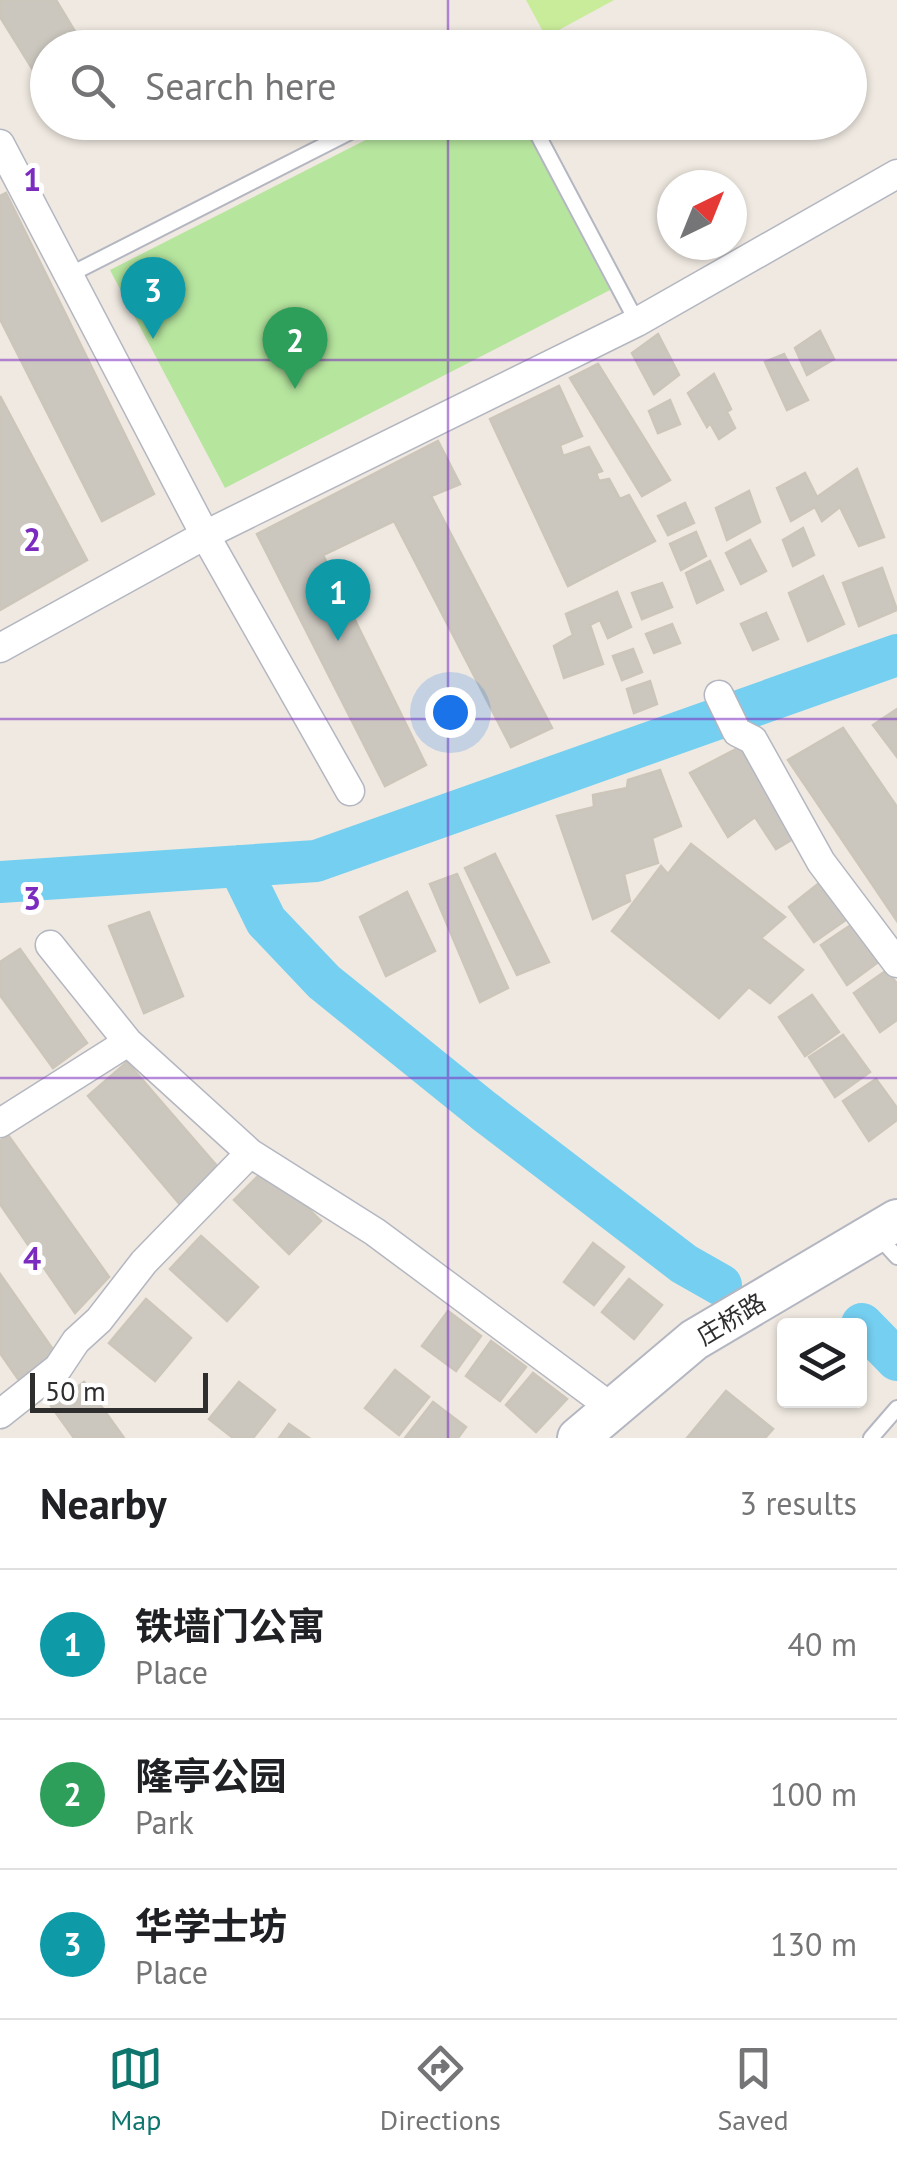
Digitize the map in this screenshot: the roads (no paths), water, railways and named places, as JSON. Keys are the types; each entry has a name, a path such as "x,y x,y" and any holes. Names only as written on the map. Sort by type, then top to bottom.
{"street":[{"path":"0,144 205,535 350,791"},
{"path":"0,648 205,535 636,322 897,174"},
{"path":"719,695 736,732 753,740 820,862 897,963"},
{"path":"50,946 128,1042 250,1153 375,1232 597,1425"},
{"path":"0,1123 128,1042"},
{"path":"0,1414 58,1368 76,1341 99,1320 144,1262 250,1153"},
{"name":"庄桥路","path":"597,1425 694,1340 890,1237"}],"lane":[{"path":"68,274 334,140"},
{"path":"540,140 636,322"},
{"path":"871,1438 897,1408"}],"waterway":[{"path":"0,882 316,861 897,655"},
{"path":"239,866 266,921 324,982 684,1264 721,1285"},
{"path":"867,1329 897,1360"}],"place":[{"name":"华学士坊","path":"153,339"},
{"name":"隆亭公园","path":"295,389"},
{"name":"铁墙门公寓","path":"338,641"}]}
